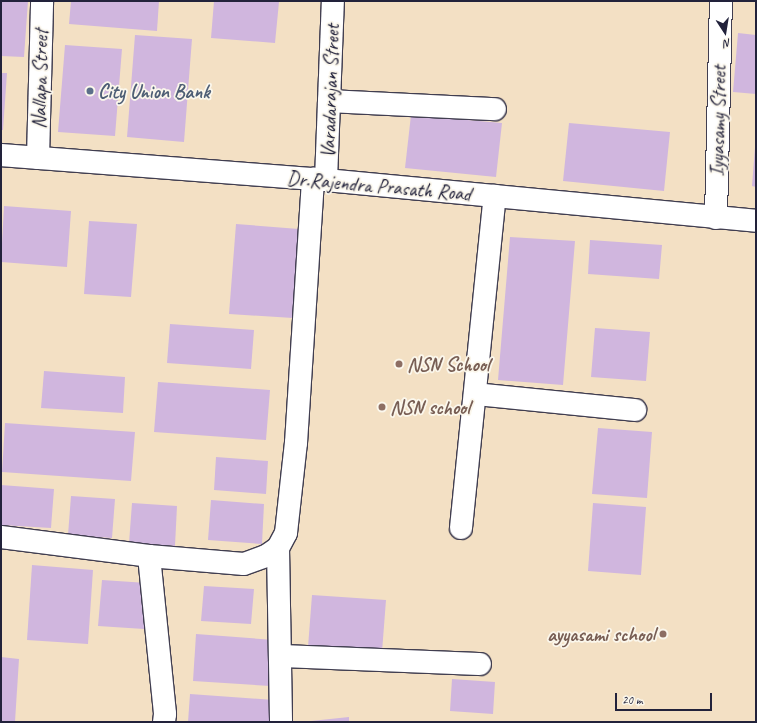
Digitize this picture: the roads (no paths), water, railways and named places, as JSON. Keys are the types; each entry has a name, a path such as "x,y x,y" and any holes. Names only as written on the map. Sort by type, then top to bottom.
{"street":[{"name":"Nallapa Street","path":"38,158 42,1"},
{"name":"Varadarajan Street","path":"278,548 286,533 296,443 319,180 329,101 333,1"},
{"name":"Iyyasamy Street","path":"716,218 720,1"},
{"path":"329,101 495,109"},
{"name":"Dr.Rajendra Prasath Road","path":"1,155 319,180 756,221"},
{"path":"462,528 495,196"},
{"path":"475,394 635,410"},
{"path":"1,537 149,556 244,564 260,559 278,548 281,722"},
{"path":"149,556 166,714 164,722"},
{"path":"281,656 480,664"}],"place":[{"name":"City Union Bank","path":"90,91"},
{"name":"NSN School","path":"399,364"},
{"name":"NSN school","path":"382,407"},
{"name":"ayyasami school","path":"663,634"}]}
